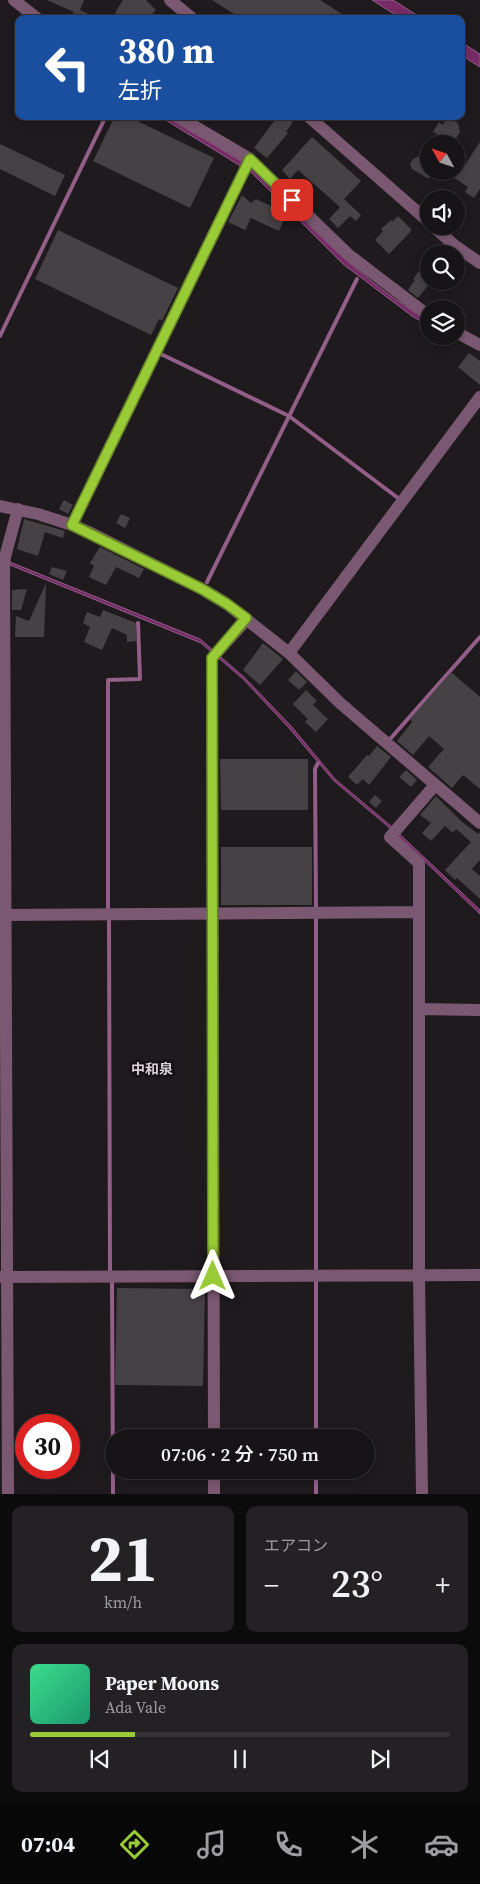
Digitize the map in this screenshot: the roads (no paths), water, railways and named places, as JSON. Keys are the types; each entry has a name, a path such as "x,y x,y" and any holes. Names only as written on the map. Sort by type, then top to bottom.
{"street":[{"path":"14,0 33,15"},
{"path":"170,0 188,15"},
{"path":"183,120 247,164 349,255 420,309"},
{"path":"313,120 420,214"},
{"path":"72,525 247,164"},
{"path":"443,235 480,263"},
{"path":"465,337 480,345"},
{"path":"289,653 480,396"},
{"path":"0,506 18,509 72,525 202,589 227,604 289,653 340,703 480,823"},
{"path":"8,1494 4,1277 6,915 4,561 18,509"},
{"path":"214,1429 212,913 216,655 246,618"},
{"path":"422,1494 419,1275 419,863 390,837 435,785"},
{"path":"6,915 419,912"},
{"path":"419,1010 480,1010"},
{"path":"4,1277 480,1275"},
{"path":"214,1479 214,1494"}],"waterway":[{"path":"0,336 104,120"},
{"path":"207,582 357,279"},
{"path":"163,355 289,416 398,498"},
{"path":"108,910 108,680 140,679 138,623"},
{"path":"391,738 480,637"},
{"path":"316,909 315,769 318,763"},
{"path":"316,917 316,1273"},
{"path":"109,918 110,1273"},
{"path":"112,1281 113,1494"},
{"path":"316,1281 316,1429"},
{"path":"316,1479 316,1494"}],"district":[{"name":"中和泉","path":"152,1069"}]}
